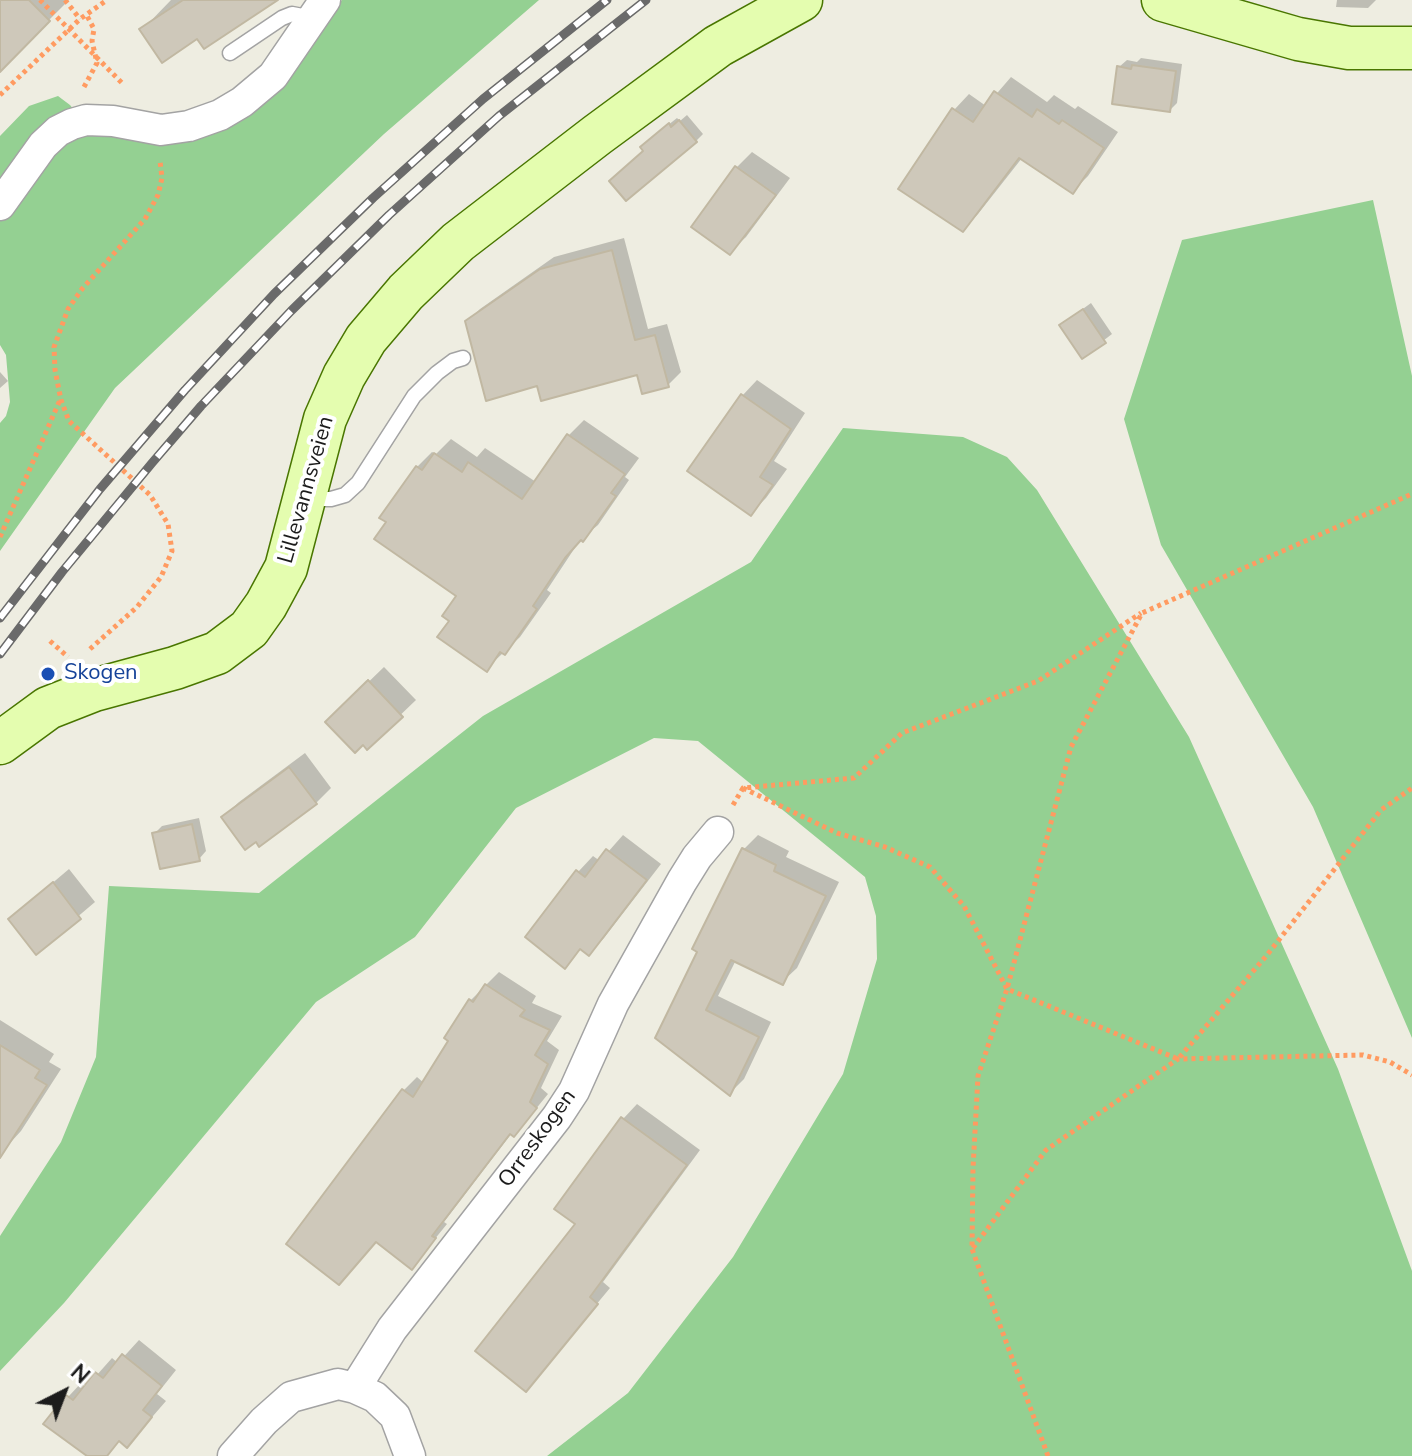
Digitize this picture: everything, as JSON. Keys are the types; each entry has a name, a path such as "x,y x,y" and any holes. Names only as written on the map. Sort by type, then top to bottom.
{"street":[{"name":"Lillevannsveien","path":"0,743 48,708 94,690 217,653 249,629 286,568 325,419 344,376 366,339 406,292 458,242 597,135 718,46 801,0"},
{"path":"1163,0 1298,39 1349,48 1412,48"},
{"path":"0,205 43,145 58,131 72,124 86,120 113,121 161,130 189,126 220,115 258,91 285,61 319,9"},
{"name":"Orreskogen","path":"355,1388 392,1329 574,1091 613,1004 697,857 718,832"},
{"path":"233,1456 264,1421 291,1397 338,1384 375,1397 395,1416 410,1456"}],"lane":[{"path":"230,53 282,18 319,9"},
{"path":"303,499 331,499 345,495 352,489 374,462 414,396 437,373 463,358"}],"path":[{"path":"40,0 122,83"},
{"path":"65,0 80,19"},
{"path":"0,95 80,19 107,0"},
{"path":"82,93 97,63 92,41 94,29 86,14"},
{"path":"85,653 137,607 161,577 172,551 168,524 150,495 69,421 61,400 54,347 68,309 145,219 158,195 162,178 161,130"},
{"path":"0,537 61,400"},
{"path":"743,788 854,778 902,733 1038,681 1142,613 1412,494"},
{"path":"1048,1456 972,1249 978,1076 1007,989 1071,747 1142,613"},
{"path":"50,641 74,663"},
{"path":"718,832 743,788"},
{"path":"743,788 837,833 885,847 930,867 964,906 1007,989 1178,1059 1363,1055 1390,1062 1412,1075"},
{"path":"972,1249 1046,1150 1178,1059 1267,955 1381,810 1412,788"}],"green space":[{"path":"342,0 539,0 384,134 115,388 0,551 0,423 6,416 10,402 6,355 0,345 0,136 29,106 58,96 70,105 93,133 137,141 191,137"},
{"path":"1373,200 1412,376 1412,1038 1313,807 1161,545 1124,419 1182,240"},
{"path":"843,428 963,437 1007,457 1037,490 1189,737 1338,1069 1412,1271 1412,1456 547,1456 628,1393 733,1257 843,1074 877,959 876,916 865,877 698,741 654,738 516,808 415,937 316,1002 64,1303 0,1371 0,1236 61,1142 96,1057 109,886 259,893 483,716 751,562"}],"building":[{"path":"0,0 29,0 50,21 0,72"},
{"path":"183,0 278,0 204,49 197,39 162,63 139,29"},
{"path":"1132,65 1176,71 1170,112 1112,104 1117,66 1131,69"},
{"path":"994,91 1032,117 1037,109 1059,124 1062,120 1104,148 1073,194 1019,158 963,232 898,189 952,108 973,122"},
{"path":"679,120 697,142 626,201 609,181 643,151 640,147 669,123 671,127"},
{"path":"735,166 776,195 730,255 691,227"},
{"path":"612,250 635,340 655,335 669,387 642,394 637,375 541,401 537,386 486,401 465,321 540,269"},
{"path":"1083,309 1106,343 1082,359 1059,325"},
{"path":"741,394 791,429 760,477 773,485 751,516 687,471"},
{"path":"567,434 625,474 611,493 616,496 583,542 581,540 565,558 533,606 537,609 505,655 500,652 487,672 437,637 449,621 442,616 456,596 374,539 386,522 379,518 416,466 422,470 434,453 462,472 468,462 522,499"},
{"path":"368,680 403,717 367,750 363,745 355,753 325,722"},
{"path":"289,767 317,804 259,847 256,842 245,850 221,817"},
{"path":"192,824 200,861 160,869 152,833"},
{"path":"742,848 776,865 774,871 826,896 783,985 731,960 706,1010 759,1037 730,1096 655,1038 697,952 692,949"},
{"path":"606,849 647,880 589,956 580,949 565,969 525,937 576,870 585,877"},
{"path":"53,882 81,919 36,955 8,919"},
{"path":"485,984 525,1010 520,1016 550,1030 535,1055 548,1064 530,1102 537,1108 514,1137 510,1134 432,1236 436,1238 412,1270 376,1242 339,1285 286,1244 402,1089 413,1097 448,1041 444,1038 469,999 473,1002"},
{"path":"0,1045 40,1070 35,1078 47,1085 0,1158"},
{"path":"621,1117 687,1165 590,1297 598,1304 526,1392 475,1351 575,1224 554,1209"},
{"path":"122,1354 162,1386 143,1410 152,1417 127,1448 119,1441 107,1456 87,1456 43,1424 66,1395 73,1400 95,1372 103,1378"}],"railway":[{"path":"0,618 100,489 185,390 274,294 373,198 483,99 607,0"},
{"path":"0,654 62,572 152,463 291,311 389,215 499,116 646,0"}],"place":[{"name":"Skogen","path":"48,674"}]}
